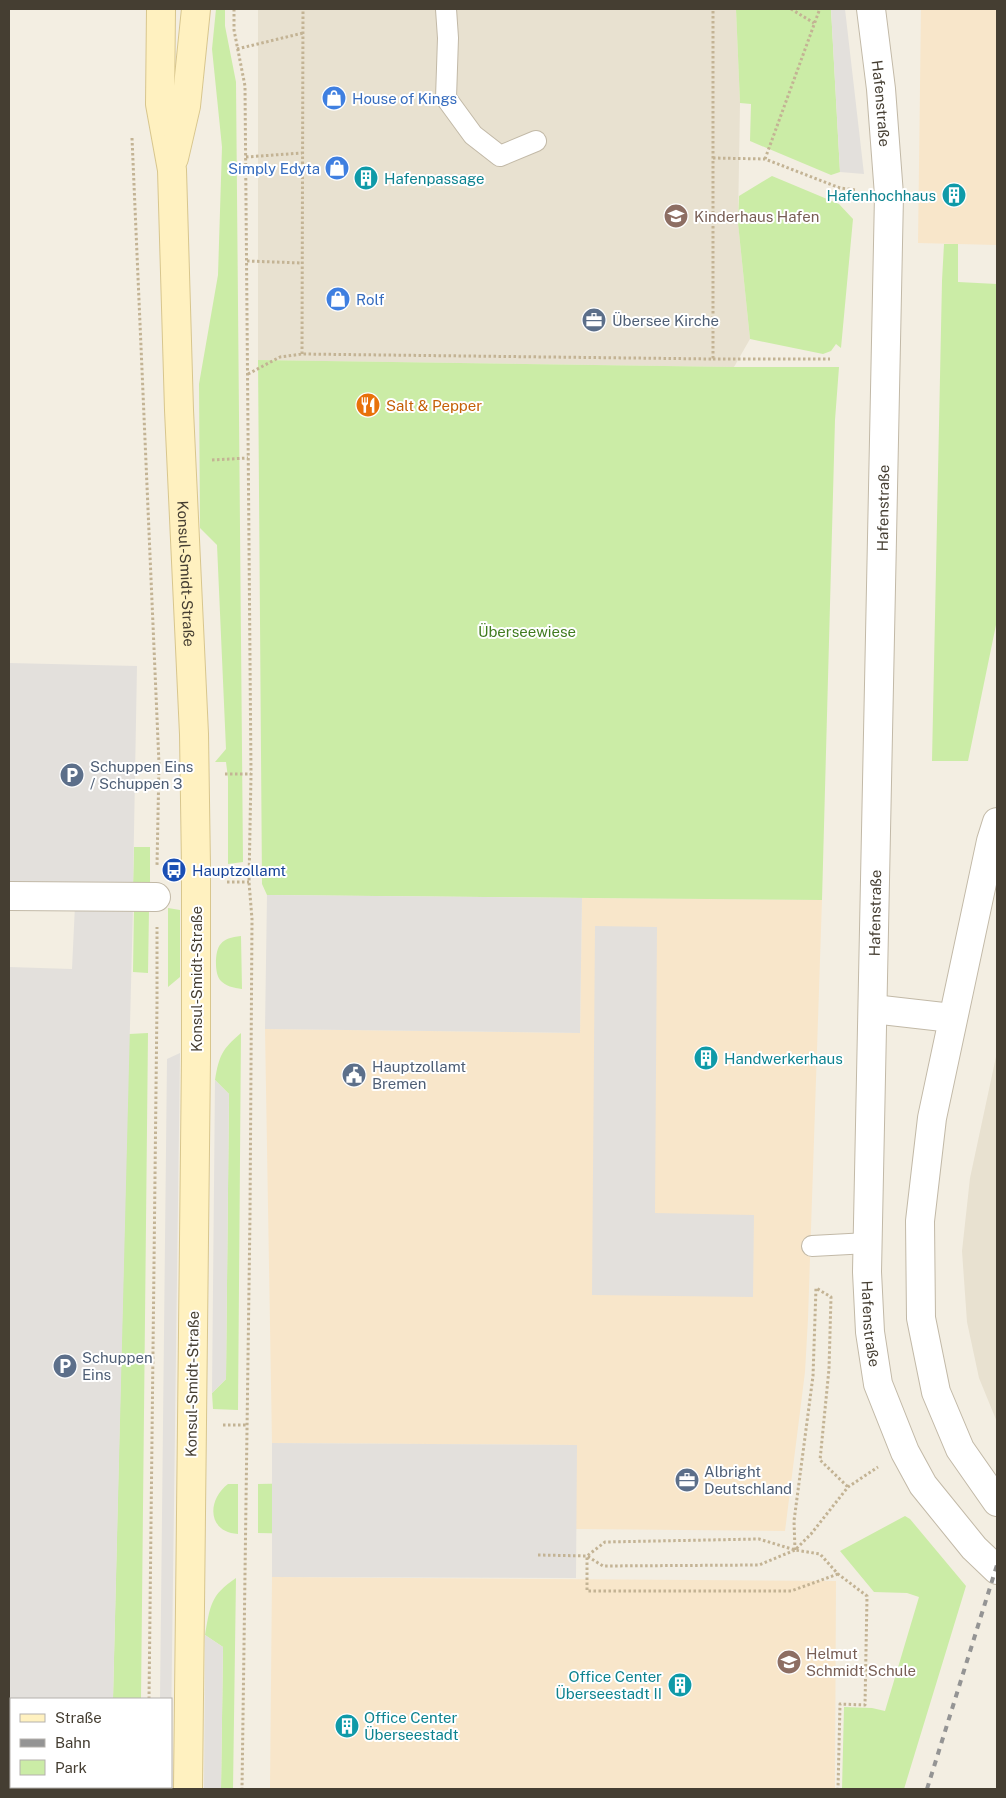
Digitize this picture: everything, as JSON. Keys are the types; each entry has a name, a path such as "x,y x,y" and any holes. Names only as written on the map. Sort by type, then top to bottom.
{"street":[{"name":"Konsul-Smidt-Straße","path":"162,9 160,104 172,170 179,410 194,734 196,866 196,1057 188,1789"},
{"name":"Konsul-Smidt-Straße","path":"172,170 186,106 196,9"},
{"name":"Hafenstraße","path":"871,9 881,89 889,195 867,1272 870,1332 878,1384 905,1452 923,1485 974,1548 997,1570"},
{"path":"997,822 991,841 952,1018 932,1118 920,1221 921,1318 936,1392 960,1448 997,1502"},
{"path":"9,896 156,897"},
{"path":"873,1009 952,1018"}],"lane":[{"path":"446,9 448,38 446,98 473,135 500,156 536,141"},
{"path":"812,1246 868,1243"}],"path":[{"path":"234,9 234,30 245,86 251,774 249,882 252,919 242,1789"},
{"path":"302,354 303,9"},
{"path":"713,9 713,359"},
{"path":"791,9 815,23"},
{"path":"765,159 819,11"},
{"path":"238,50 303,33"},
{"path":"132,131 159,764 156,897 158,1003 149,1698"},
{"path":"246,157 303,153"},
{"path":"712,158 765,159 840,188 889,195"},
{"path":"247,261 302,263"},
{"path":"248,374 280,357 302,354 830,359"},
{"path":"220,774 251,774"},
{"path":"538,1555 587,1556 603,1566 759,1565 795,1550 811,1534 848,1487 820,1460 828,1369 831,1297 816,1288 814,1376 794,1522 795,1550"},
{"path":"587,1556 605,1542 759,1539 795,1550 820,1554 838,1574 867,1596 865,1705 840,1704 838,1789"},
{"path":"587,1556 587,1591 791,1591 838,1574"}],"shaded area":[{"path":"258,9 736,9 740,103 738,223 750,339 734,367 258,360"},
{"path":"831,9 845,9 864,174 840,172"},
{"path":"921,9 997,9 997,245 918,243"},
{"name":"Schuppen Eins / Schuppen 3","path":"9,663 137,666 133,887 9,885"},
{"path":"267,895 582,898 580,1033 265,1029"},
{"path":"582,898 822,900 805,1372 785,1531 576,1529 576,1445 272,1443 265,1029 580,1033"},
{"name":"Schuppen Eins","path":"75,905 133,906 113,1698 10,1698 10,1788 111,1789 9,1789 9,967 72,969"},
{"path":"595,926 657,927 655,1213 754,1215 753,1297 592,1295"},
{"path":"997,1052 997,1422 979,1378 967,1322 962,1251 970,1178"},
{"path":"180,1053 171,1698 160,1698 167,1059"},
{"path":"215,1080 229,1094 226,1379 212,1393"},
{"path":"272,1443 577,1445 576,1578 272,1577"},
{"path":"272,1577 836,1581 835,1789 270,1789"},
{"path":"205,1635 223,1647 221,1789 204,1789"}],"green space":[{"path":"216,9 225,9 225,26 236,82 243,862 228,864 228,778 226,762 215,762 226,749 217,545 200,528 199,384 218,275 222,147 212,49"},
{"path":"736,9 831,9 840,172 831,175 750,141 751,104 740,103"},
{"path":"772,176 839,204 853,219 841,348 836,344 831,351 823,354 750,339 738,223 739,196"},
{"path":"944,244 958,244 958,282 997,284 997,620 968,761 932,761"},
{"name":"Überseewiese","path":"258,360 839,367 835,420 822,900 267,895 262,884"},
{"path":"134,847 150,847 150,887 133,887"},
{"path":"134,908 149,909 148,973 133,972"},
{"path":"168,908 180,910 180,977 168,987"},
{"path":"241,936 242,989 222,982 217,974 216,964 217,952 221,944 234,937"},
{"path":"148,1033 141,1698 113,1698 129,1034"},
{"path":"241,1033 238,1410 213,1409 212,1393 226,1379 229,1094 215,1080 222,1054 229,1044"},
{"path":"307,1483 306,1534 258,1533 258,1484"},
{"path":"228,1484 238,1484 238,1534 220,1528 214,1514 216,1498"},
{"path":"905,1516 910,1519 966,1586 904,1789 842,1789 844,1707 872,1708 885,1711 919,1597 907,1593 874,1592 840,1551"},
{"path":"236,1578 233,1789 221,1789 223,1647 205,1635 210,1609 216,1596 227,1584"}],"railway":[{"path":"927,1789 997,1565"}],"place":[{"name":"House of Kings","path":"334,98"},
{"name":"Simply Edyta","path":"337,168"},
{"name":"Hafenpassage","path":"366,178"},
{"name":"Hafenhochhaus","path":"954,195"},
{"name":"Kinderhaus Hafen","path":"676,216"},
{"name":"Rolf","path":"338,299"},
{"name":"Übersee Kirche","path":"594,320"},
{"name":"Salt & Pepper","path":"368,405"},
{"name":"Schuppen Eins / Schuppen 3","path":"72,775"},
{"name":"Hauptzollamt","path":"174,870"},
{"name":"Handwerkerhaus","path":"706,1058"},
{"name":"Hauptzollamt Bremen","path":"354,1075"},
{"name":"Schuppen Eins","path":"65,1366"},
{"name":"Albright Deutschland","path":"687,1480"},
{"name":"Helmut Schmidt Schule","path":"789,1662"},
{"name":"Office Center Überseestadt II","path":"680,1685"},
{"name":"Office Center Überseestadt","path":"347,1726"}]}
